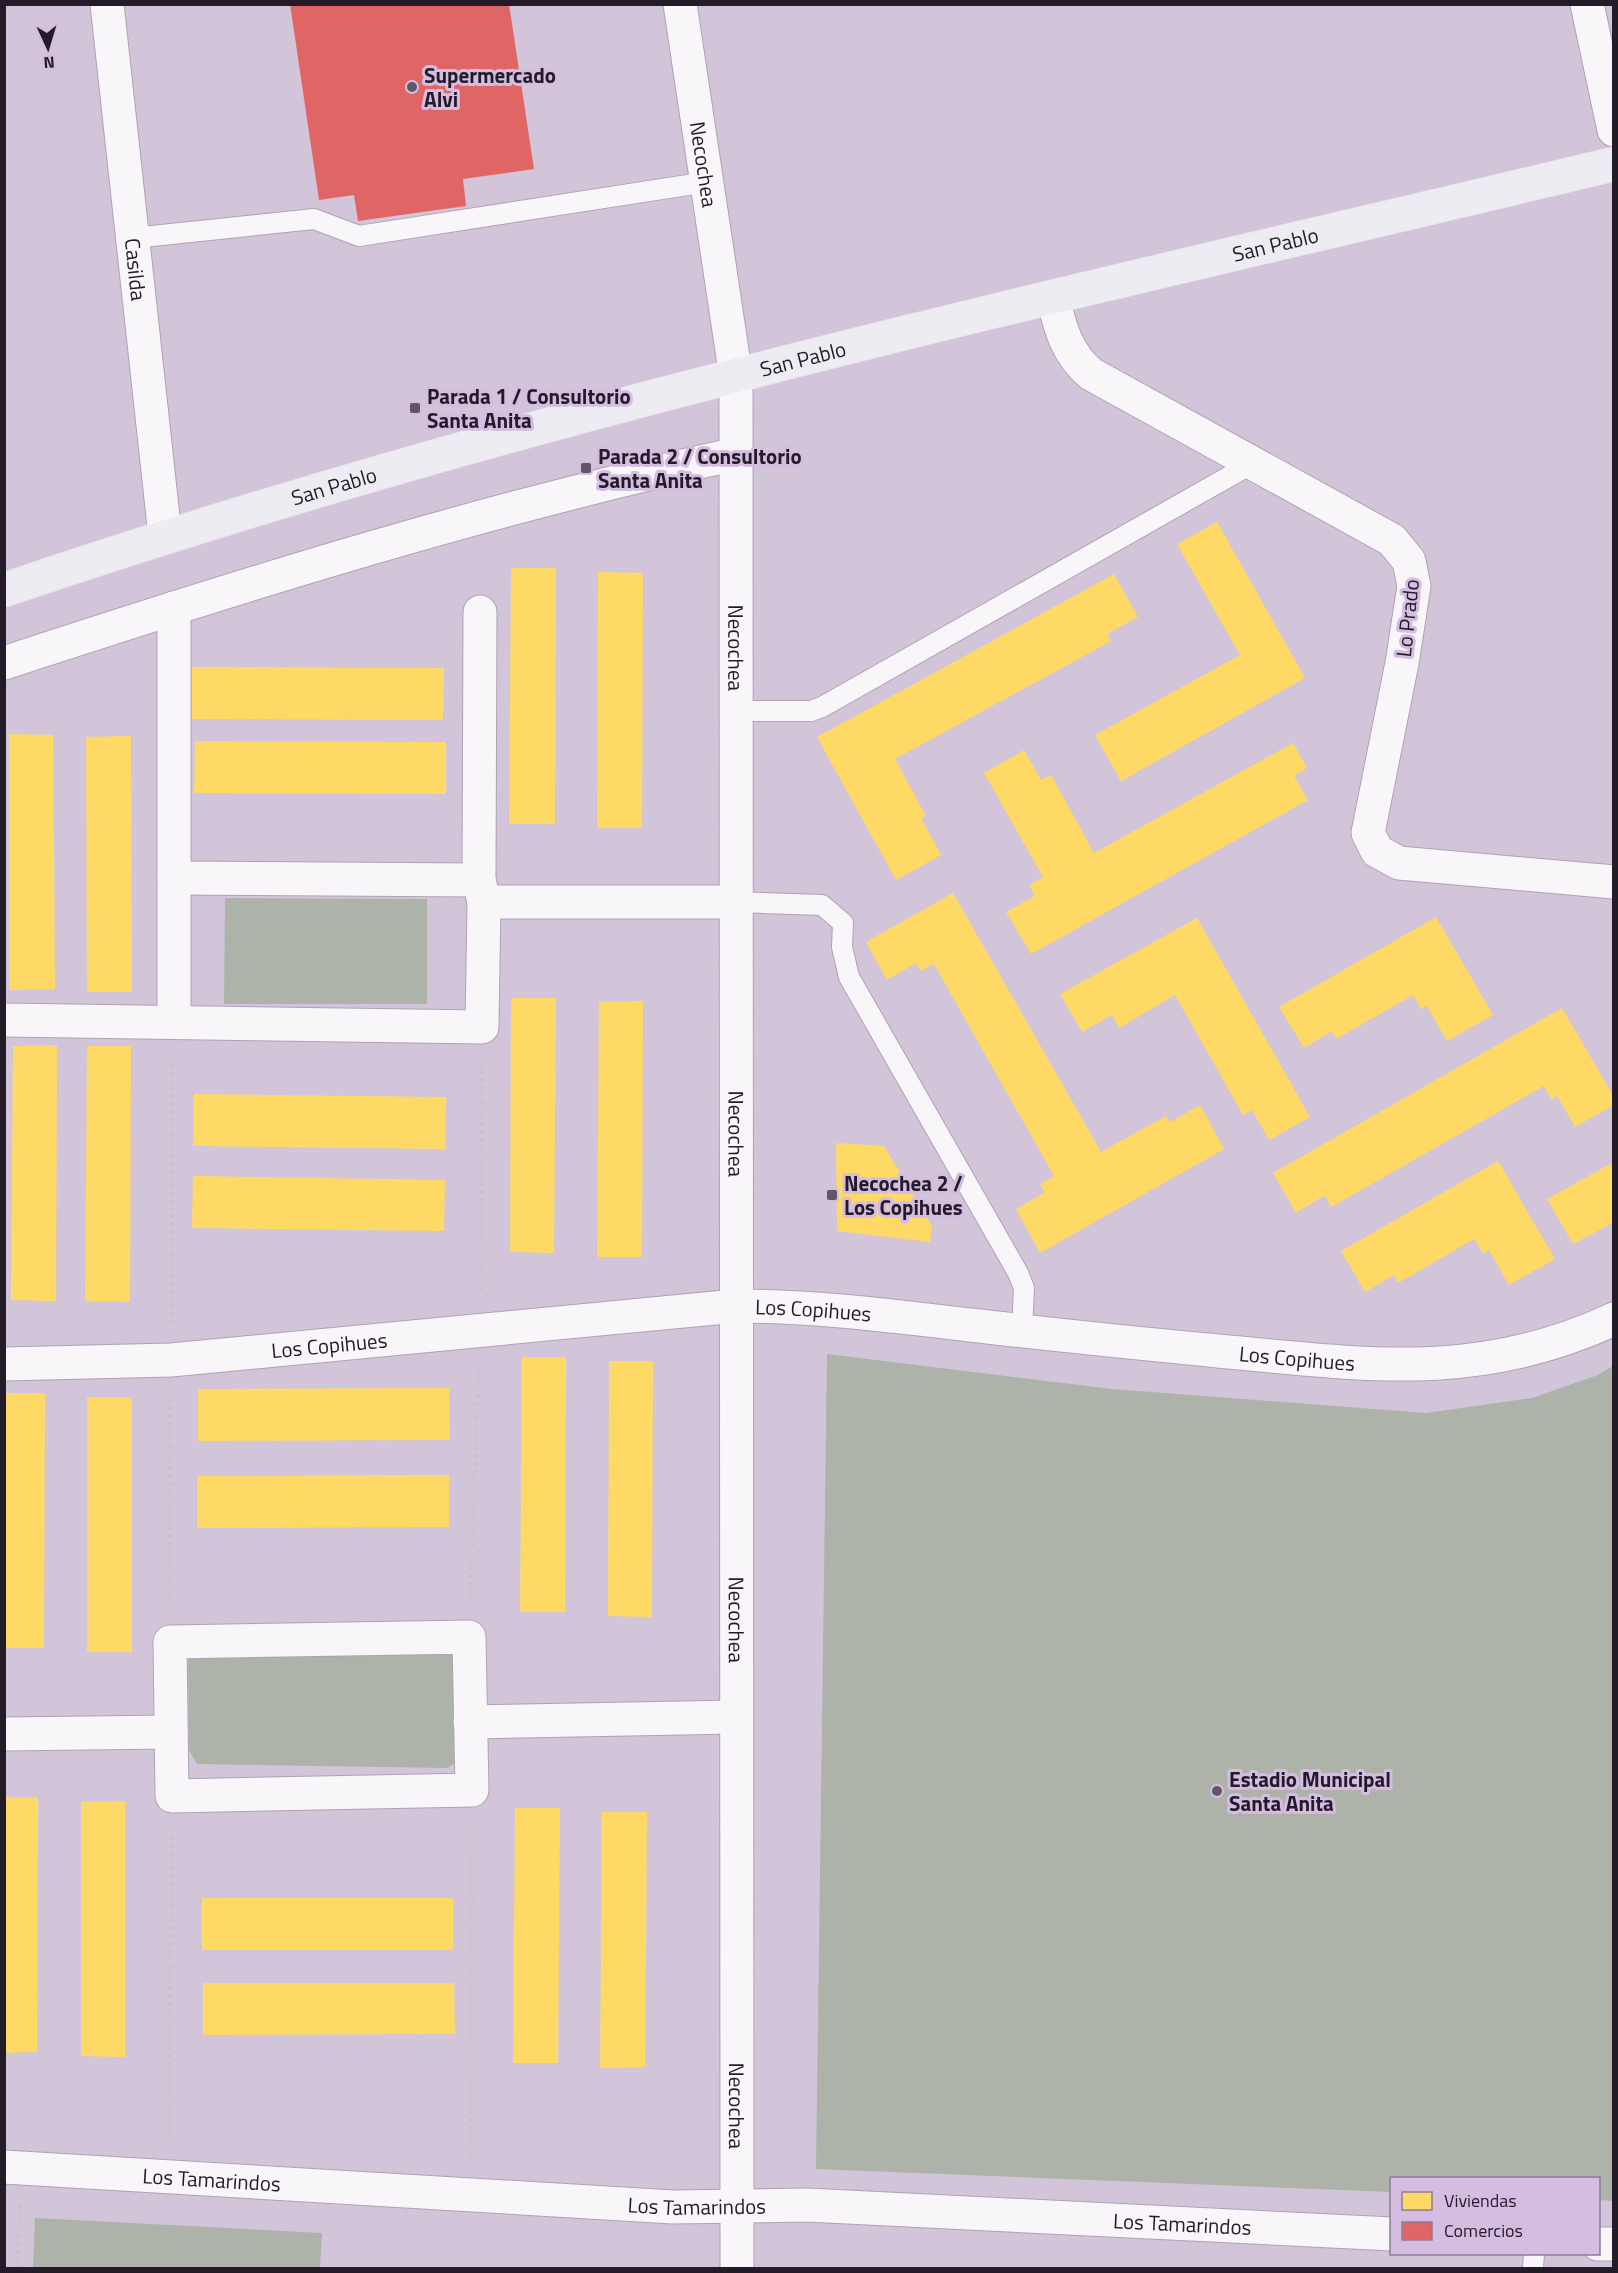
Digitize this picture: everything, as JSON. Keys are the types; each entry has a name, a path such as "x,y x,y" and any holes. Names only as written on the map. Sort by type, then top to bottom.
{"main road":[{"name":"San Pablo","path":"4,590 165,535 377,472 736,377 1053,298 1614,164"}],"street":[{"name":"Casilda","path":"107,4 165,535"},
{"name":"Necochea","path":"681,4 736,377 736,2268"},
{"path":"1587,4 1614,130"},
{"name":"Lo Prado","path":"1053,298 1061,332 1080,365 1107,384 1392,540 1402,549 1413,573 1402,663 1368,833 1377,851 1399,863 1614,882"},
{"path":"4,663 174,608 481,518 736,454"},
{"path":"174,608 174,1021"},
{"path":"4,1020 482,1026 480,612"},
{"path":"174,878 736,902"},
{"name":"Los Copihues","path":"4,1365 171,1360 736,1306 804,1306 1022,1331 1366,1364 1424,1366 1511,1355 1551,1345 1614,1319"},
{"path":"469,1637 470,1722 472,1790 172,1796 170,1642 469,1637"},
{"path":"470,1722 736,1717"},
{"path":"4,1734 171,1732"},
{"name":"Los Tamarindos","path":"13,2168 673,2207 825,2206 1390,2234"}],"lane":[{"path":"133,238 314,219 360,236 707,182"},
{"path":"736,711 811,711 822,707 1253,463"},
{"path":"736,902 822,905 843,922 842,947 849,977 1018,1273 1024,1288 1022,1331"}],"path":[{"path":"471,2195 472,1790"},
{"path":"167,2178 172,1796"},
{"path":"13,2168 17,2268"}],"shaded area":[{"path":"225,898 427,899 427,1004 224,1004"},
{"name":"Estadio Municipal Santa Anita","path":"827,1354 1112,1389 1426,1413 1532,1398 1598,1375 1613,1366 1613,2201 1600,2200 1600,2177 1390,2177 1390,2192 816,2169"},
{"path":"452,1632 465,1755 448,1768 197,1764 189,1750 188,1645"},
{"path":"35,2218 322,2233 320,2268 33,2268"}],"building: Viviendas":[{"path":"1217,522 1305,678 1121,781 1095,735 1240,655 1177,544"},
{"path":"511,568 556,568 555,824 509,824"},
{"path":"598,572 643,573 642,828 597,828"},
{"path":"1114,574 1138,617 1107,634 1111,641 895,759 926,816 921,818 941,855 896,880 817,737"},
{"path":"192,667 444,668 443,720 192,719"},
{"path":"9,734 53,735 55,989 9,990"},
{"path":"131,736 132,992 87,992 86,737"},
{"path":"195,741 446,742 446,794 194,793"},
{"path":"1293,743 1307,768 1294,776 1308,800 1031,954 1006,912 1035,896 1029,885 1043,877 984,773 1024,750 1041,780 1051,775 1094,853"},
{"path":"953,893 1101,1152 1166,1116 1170,1122 1200,1105 1224,1149 1040,1253 1016,1209 1045,1192 1040,1184 1054,1176 934,964 920,971 916,963 887,980 866,942"},
{"path":"1436,917 1493,1015 1447,1041 1427,1006 1421,1009 1413,995 1336,1039 1332,1031 1304,1048 1279,1007"},
{"path":"1197,918 1310,1117 1269,1140 1252,1110 1243,1115 1175,995 1119,1028 1112,1015 1082,1032 1060,994"},
{"path":"511,998 556,998 554,1253 510,1252"},
{"path":"643,1001 642,1257 597,1257 599,1002"},
{"path":"1562,1008 1614,1097 1614,1105 1575,1127 1557,1096 1551,1099 1544,1086 1331,1207 1325,1195 1296,1213 1273,1173"},
{"path":"57,1045 56,1301 11,1300 13,1046"},
{"path":"87,1046 131,1046 130,1302 85,1301"},
{"path":"194,1094 446,1097 445,1149 193,1146"},
{"path":"836,1143 884,1146 932,1226 930,1242 837,1231"},
{"path":"1498,1161 1555,1259 1509,1285 1489,1250 1483,1253 1474,1239 1398,1283 1394,1275 1365,1292 1341,1251"},
{"path":"1614,1162 1614,1222 1573,1244 1547,1199"},
{"path":"193,1176 445,1180 444,1231 192,1228"},
{"path":"522,1357 566,1357 565,1612 520,1612"},
{"path":"609,1361 653,1361 652,1617 608,1616"},
{"path":"449,1388 450,1440 198,1441 198,1389"},
{"path":"4,1393 45,1393 44,1648 4,1648"},
{"path":"87,1397 132,1397 132,1652 87,1652"},
{"path":"449,1475 449,1527 197,1528 197,1476"},
{"path":"4,1797 38,1798 37,2052 4,2053"},
{"path":"125,1801 125,2057 81,2056 81,1802"},
{"path":"515,1808 560,1808 558,2063 513,2063"},
{"path":"602,1812 647,1812 645,2067 600,2068"},
{"path":"202,1898 453,1898 453,1950 202,1950"},
{"path":"203,1983 454,1983 455,2034 203,2035"}],"building: Comercios":[{"name":"Supermercado Alvi","path":"290,4 509,4 534,169 463,179 466,206 358,221 354,195 319,200"}],"place":[{"name":"Supermercado Alvi","path":"412,87"},
{"name":"Parada 1 / Consultorio Santa Anita","path":"415,408"},
{"name":"Parada 2 / Consultorio Santa Anita","path":"586,468"},
{"name":"Necochea 2 / Los Copihues","path":"832,1195"},
{"name":"Estadio Municipal Santa Anita","path":"1217,1791"}]}
